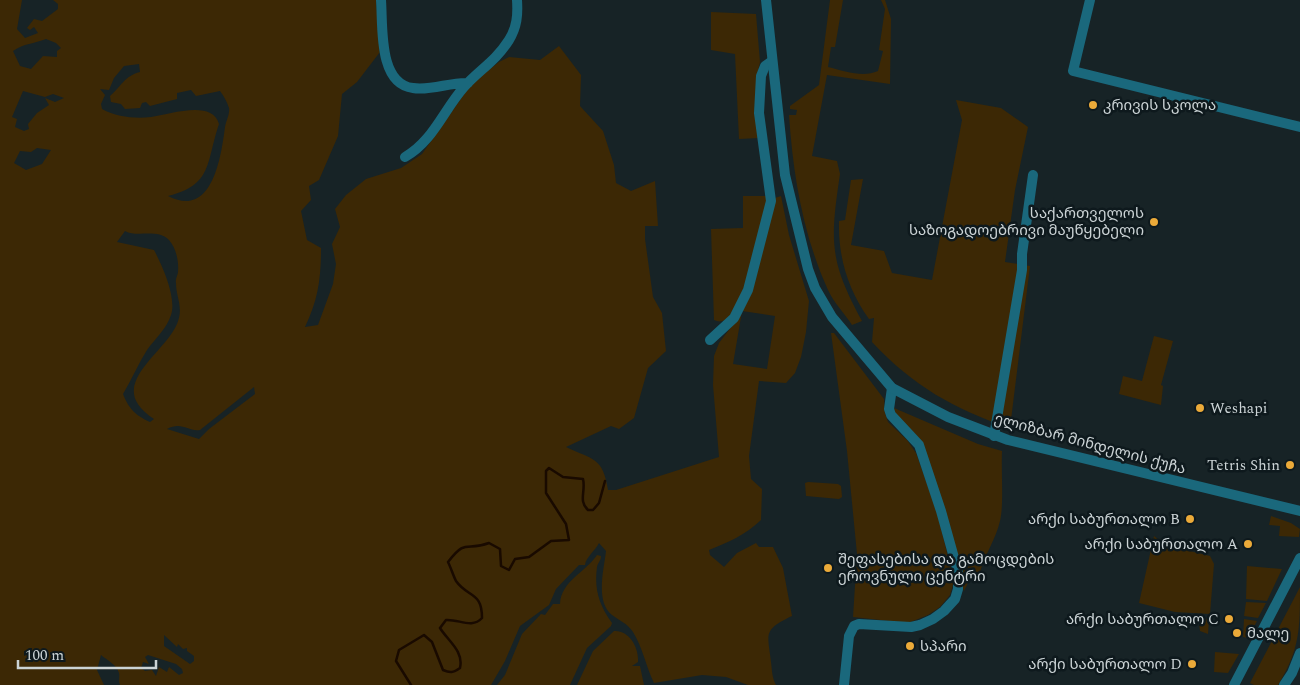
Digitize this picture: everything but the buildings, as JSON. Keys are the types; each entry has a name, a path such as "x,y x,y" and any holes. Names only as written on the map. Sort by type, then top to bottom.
{"street":[{"path":"381,0 385,53 391,74 403,85 413,88 468,83"},
{"path":"405,157 419,149 468,83 491,64 509,40 518,19 517,0"},
{"name":"ელიზბარ მინდელის ქუჩა","path":"766,0 785,175 808,269 815,288 832,318 892,388 948,417 994,436 1300,511"},
{"path":"1090,0 1073,71 1300,127"},
{"path":"710,340 734,318 748,290 771,201 759,113 761,76 765,66 772,61"},
{"path":"994,436 1022,270 1022,254 1033,175"},
{"path":"844,685 849,636 854,626 859,624 911,628 920,625 933,619 944,610 955,598 958,589 958,572 941,511 918,445 890,415 892,388"},
{"path":"1287,509 1300,503"},
{"name":"ელიზბარ მინდელის ქუჩა","path":"1287,509 1300,519"},
{"path":"1234,685 1300,558"},
{"path":"1284,685 1292,673 1300,653"}],"shaded area":[{"path":"0,0 22,0 17,29 25,38 38,33 34,27 30,30 27,28 34,19 42,21 58,9 58,4 53,0 376,0 380,52 357,82 342,94 338,136 319,180 309,186 311,200 301,211 307,240 321,248 318,289 305,327 318,325 333,284 336,264 332,244 340,227 335,209 346,195 366,179 401,168 422,154 472,83 499,62 509,57 540,60 559,46 581,75 580,106 603,131 614,165 616,183 631,191 655,181 658,226 645,226 645,239 653,297 662,313 666,351 648,368 634,418 619,429 611,426 566,447 590,458 600,465 608,490 616,490 719,457 713,385 714,356 719,343 738,318 775,198 781,196 789,235 809,301 801,357 795,373 786,383 759,381 749,456 751,479 762,489 761,520 736,538 709,550 710,555 724,567 737,553 756,543 759,547 773,547 783,568 792,616 776,625 769,634 772,671 776,685 748,685 726,677 702,675 654,683 633,632 626,624 612,615 604,602 602,585 606,551 599,543 587,559 585,565 579,565 556,589 549,605 520,626 505,661 491,685 120,685 118,670 101,655 97,670 104,685 0,685","holes":["46,39 56,43 61,48 57,51 57,57 43,56 31,69 20,66 13,51 21,46","139,64 140,72 126,79 110,96 111,102 121,104 125,109 140,108 142,103 146,102 150,106 177,99 177,93 191,90 196,96 220,91 229,108 221,154 212,182 195,199 183,201 168,196 193,185 206,170 219,124 215,116 199,110 139,118 120,116 108,112 102,109 101,104 105,95 100,89 109,90 114,78 124,66","23,91 45,97 53,94 64,98 55,102 45,98 49,105 37,113 28,124 29,129 24,131 15,127 17,119 12,117","37,148 51,150 42,164 26,170 14,163 20,151 31,152","125,231 135,234 164,236 173,247 177,259 176,288 180,308 177,324 170,336 141,371 135,383 134,395 140,407 154,419 150,422 133,411 123,394 147,350 164,329 171,315 172,300 170,291 154,250 117,242","742,311 775,316 767,369 733,364","254,387 255,394 209,429 199,439 167,429 181,426 200,430","164,635 177,647 178,644 183,649 187,648 187,651 194,656 194,661 190,664 164,646","148,655 176,664 182,669 183,673 179,675 169,667 167,672 159,667 156,676 152,670 145,671 141,668 143,662 149,664 145,657"]},
{"path":"830,0 843,0 835,47 831,47 828,67 860,74 878,71 883,51 879,50 885,9 881,0 885,0 891,19 890,84 827,75 812,156 837,161 840,174 835,217 835,250 843,282 862,321 852,325 830,295 812,248 793,160 789,115 796,115 797,110 790,109 790,106 819,85"},
{"path":"711,12 756,14 760,62 756,80 759,138 739,139 735,54 711,50"},
{"path":"956,100 1001,108 1028,127 1015,190 1005,262 1030,266 1010,428 971,413 935,394 919,384 887,358 872,342 874,318 869,319 855,297 846,273 840,247 839,221 845,220 851,180 863,179 851,245 884,251 892,273 932,280 962,120"},
{"path":"743,196 768,196 757,248 751,272 735,310 725,320 714,320 711,229 743,228"},
{"path":"831,333 834,333 884,399 888,422 907,440 916,453 937,512 954,581 950,595 940,607 928,615 908,623 853,617 857,554 847,451"},
{"path":"1154,336 1173,341 1161,385 1163,386 1161,405 1119,394 1123,376 1142,381"},
{"path":"894,408 978,444 1002,451 1000,521 980,572 970,579 964,591 922,442 895,414"},
{"path":"805,483 838,484 841,486 842,497 839,499 806,496"},
{"path":"1271,516 1291,523 1300,529 1299,537 1279,536 1280,526 1269,525"},
{"path":"1154,536 1165,545 1210,556 1214,564 1210,614 1175,612 1139,603"},
{"path":"597,555 601,556 596,575 598,596 612,623 587,648 570,685 497,685 505,675 522,634 541,614 545,615 553,604 560,604 561,596 569,583"},
{"path":"1247,566 1282,569 1267,601 1246,599"},
{"path":"1300,587 1299,627 1291,660 1278,685 1254,685 1250,683"},
{"path":"1246,602 1266,603 1258,618 1244,616"},
{"path":"1185,617 1209,619 1208,634 1200,631 1199,623 1185,622"},
{"path":"1244,619 1257,621 1248,638 1243,637"},
{"path":"614,631 624,633 635,645 638,662 632,666 640,666 644,685 577,685 593,651"},
{"path":"1215,652 1239,654 1228,673 1214,672"}],"waterway":[{"path":"411,685 396,661 399,650 424,635 432,642 443,670 453,672 460,668 460,656 440,628 446,620 474,623 482,618 480,603 455,579 448,562 454,554 463,547 489,543 500,549 501,566 509,570 515,559 529,557 551,541 569,540 566,524 546,493 546,471 549,468 563,477 583,479 583,503 588,510 593,510 599,503 605,481"}],"place":[{"name":"კრივის სკოლა","path":"1093,105"},
{"name":"საქართველოს საზოგადოებრივი მაუწყებელი","path":"1154,222"},
{"name":"Weshapi","path":"1200,408"},
{"name":"Tetris Shin","path":"1290,465"},
{"name":"არქი საბურთალო B","path":"1190,519"},
{"name":"არქი საბურთალო A","path":"1248,544"},
{"name":"შეფასებისა და გამოცდების ეროვნული ცენტრი","path":"828,568"},
{"name":"არქი საბურთალო C","path":"1229,619"},
{"name":"მალე","path":"1237,633"},
{"name":"სპარი","path":"910,646"},
{"name":"არქი საბურთალო D","path":"1192,664"}]}
